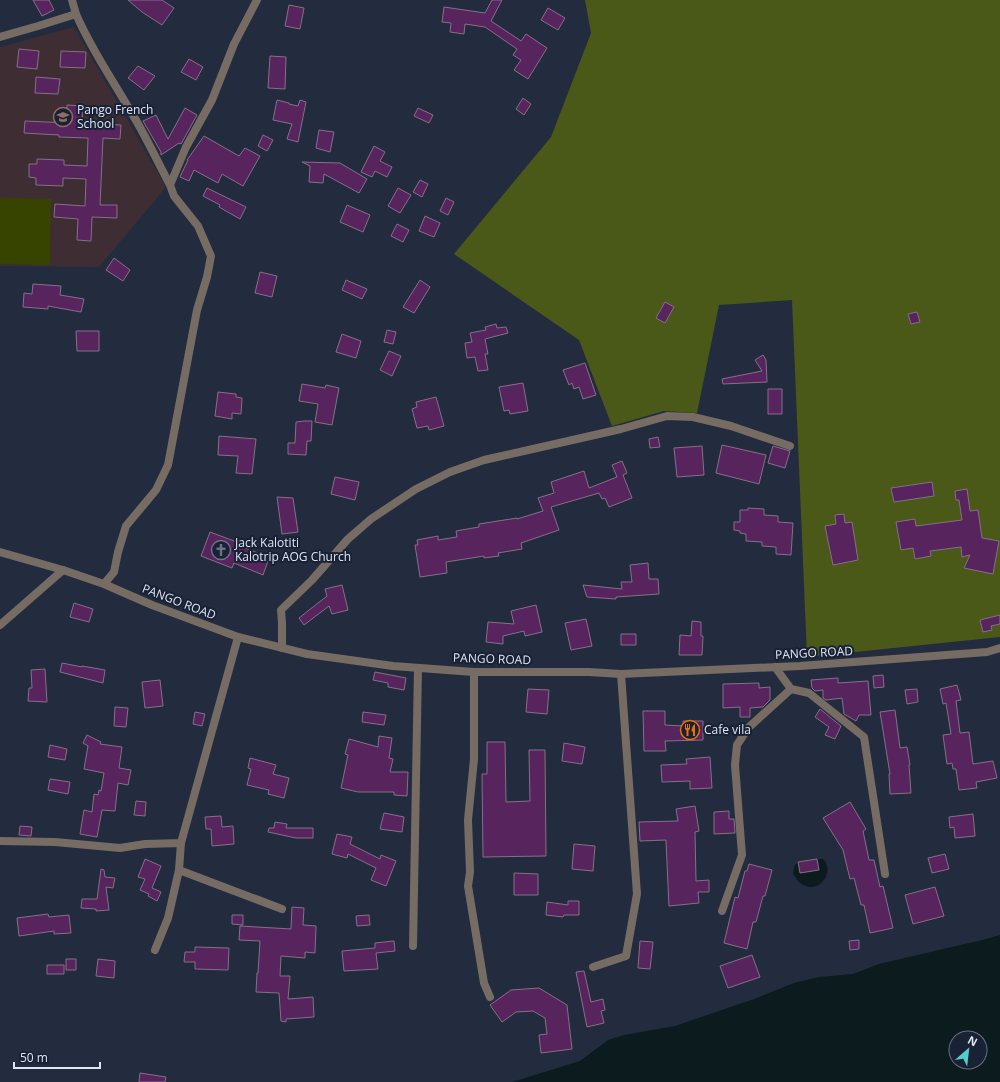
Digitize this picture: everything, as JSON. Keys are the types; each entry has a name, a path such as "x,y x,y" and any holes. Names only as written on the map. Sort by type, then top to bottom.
{"street":[{"path":"72,0 85,35 129,108 170,185 174,196 198,226 211,256 207,277 197,310 168,465 156,490 126,526 114,572 104,584"},
{"path":"170,185 186,147 212,100 234,44 257,0"},
{"path":"0,37 76,14"},
{"path":"282,648 281,610 312,580 348,539 371,519 416,489 450,472 484,460 621,429 667,416 693,417 731,426 790,446"},
{"name":"PANGO ROAD","path":"0,552 63,570 104,584 152,606 238,637 307,654 392,666 474,672 589,672 621,674 823,665 987,652 1000,648"},
{"path":"0,625 63,570"},
{"path":"155,950 168,918 179,870 181,842 238,637"},
{"path":"775,667 791,689 809,693 864,737 885,874"},
{"path":"413,946 418,668"},
{"path":"474,672 474,759 468,820 470,872 468,886 484,983 490,997"},
{"path":"593,967 626,956 637,894 621,674"},
{"path":"722,911 742,856 735,765 737,745 748,728 791,689"},
{"path":"0,841 55,842 120,848 145,844 181,842"},
{"path":"179,870 282,909"}],"shaded area":[{"name":"Pango French School","path":"74,27 166,187 99,267 0,266 0,47"},
{"path":"817,859 823,859 827,864 828,870 824,881 813,887 800,883 793,873 795,865 798,862 800,873 819,870"},
{"path":"1000,935 1000,1082 512,1082 580,1061 608,1040 624,1035 675,1026 754,999 794,983 819,977 853,974 879,964"}],"green space":[{"path":"585,0 1000,0 1000,637 807,657 792,300 719,305 697,413 664,411 612,426 579,340 454,254 551,137 591,33"},
{"path":"0,198 51,199 50,265 0,264"}],"building":[{"path":"33,0 49,0 54,10 42,16"},
{"path":"128,0 162,0 174,8 162,25 142,12"},
{"path":"492,0 502,0 491,21 521,41 526,34 547,48 528,79 514,70 521,60 513,55 517,49 485,27 465,24 464,34 450,32 451,23 442,22 444,7 485,13"},
{"path":"289,5 304,8 300,29 285,26"},
{"path":"548,8 565,18 558,30 541,20"},
{"path":"19,49 39,51 37,69 17,67"},
{"path":"61,51 86,52 85,68 60,67"},
{"path":"270,56 286,57 285,89 268,88"},
{"path":"189,59 203,67 196,80 181,72"},
{"path":"138,66 155,76 144,90 128,78"},
{"path":"36,77 60,79 58,94 35,93"},
{"path":"523,98 531,104 524,115 516,109"},
{"path":"277,100 298,106 300,100 306,102 298,142 287,139 292,124 273,120"},
{"path":"67,105 83,106 82,123 121,125 120,139 103,138 100,205 117,205 117,218 92,217 91,241 77,240 78,219 54,217 55,204 85,206 86,179 63,178 63,186 36,185 36,178 29,177 29,164 37,164 37,159 64,160 64,165 87,166 88,138 59,137 59,135 24,133 25,121 67,123"},
{"path":"185,108 197,115 181,144 179,143 161,155 161,152 143,121 156,115 168,139"},
{"path":"418,108 433,115 429,123 414,116"},
{"path":"319,130 334,132 330,152 316,148"},
{"path":"263,135 273,140 267,151 258,146"},
{"path":"204,136 239,156 245,148 260,156 243,186 222,174 218,183 194,170 189,181 180,177 187,160"},
{"path":"374,146 385,152 380,161 392,167 387,177 375,171 372,177 361,172"},
{"path":"302,162 340,163 367,179 359,193 324,174 323,183 309,182 310,166"},
{"path":"420,180 428,184 422,197 413,192"},
{"path":"207,188 246,207 240,219 219,207 220,205 203,196"},
{"path":"398,188 411,195 400,213 388,206"},
{"path":"446,198 454,202 448,215 440,211"},
{"path":"347,205 370,215 363,232 340,222"},
{"path":"425,216 440,223 434,237 419,231"},
{"path":"397,224 409,230 403,242 391,236"},
{"path":"114,258 130,270 123,281 106,270"},
{"path":"260,272 277,276 272,297 255,293"},
{"path":"346,280 367,289 362,299 342,290"},
{"path":"420,280 430,287 414,313 403,307"},
{"path":"33,284 61,286 60,295 84,299 81,312 48,306 48,309 23,307 24,293 32,294"},
{"path":"665,302 674,307 665,323 656,318"},
{"path":"917,312 920,322 911,324 908,314"},
{"path":"496,324 497,328 506,327 508,333 485,339 488,354 485,354 488,370 478,371 475,357 467,358 465,343 472,342 470,333 486,330 485,327"},
{"path":"387,330 396,332 393,344 384,342"},
{"path":"76,331 99,331 99,351 77,351"},
{"path":"342,334 361,341 356,358 336,352"},
{"path":"389,351 401,356 392,376 380,370"},
{"path":"763,355 766,360 767,382 723,384 722,379 762,371 755,360"},
{"path":"585,363 596,395 583,399 579,387 574,389 572,383 569,385 563,370"},
{"path":"523,383 528,411 510,414 509,410 504,411 499,387"},
{"path":"302,384 325,388 326,385 339,388 332,425 315,422 318,404 299,401"},
{"path":"768,389 782,389 782,414 768,414"},
{"path":"218,392 236,394 236,397 242,398 241,414 232,413 232,419 215,416"},
{"path":"436,397 444,426 429,430 428,426 417,428 412,409 417,407 416,402"},
{"path":"312,421 311,441 307,441 306,455 288,454 288,443 295,443 296,422"},
{"path":"219,436 256,439 252,474 236,473 238,456 218,455"},
{"path":"658,437 660,447 650,448 649,439"},
{"path":"722,445 766,455 759,484 716,473"},
{"path":"702,446 704,475 677,477 674,448"},
{"path":"773,446 790,451 785,468 768,463"},
{"path":"622,461 627,473 623,475 632,498 609,507 605,498 602,499 599,493 551,507 559,530 521,543 522,549 498,553 499,556 484,558 484,556 446,562 447,573 420,577 415,545 418,545 417,540 438,536 438,540 457,537 456,531 479,527 479,524 517,519 543,511 538,498 554,493 551,482 584,471 589,488 617,477 612,465"},
{"path":"335,477 359,482 355,500 331,494"},
{"path":"932,482 934,496 894,502 891,488"},
{"path":"967,489 970,511 978,510 982,538 999,541 993,574 964,568 970,555 962,557 961,547 930,551 931,556 915,559 913,548 901,550 896,522 915,519 916,526 962,520 959,500 956,500 955,491"},
{"path":"277,497 293,498 298,532 282,534"},
{"path":"748,508 764,509 764,515 778,516 778,522 793,523 791,555 776,554 776,547 762,546 762,542 746,541 746,534 734,530 734,522 740,522 740,510 748,510"},
{"path":"844,514 845,523 852,522 858,560 833,565 825,526 836,524 835,515"},
{"name":"Jack Kalotiti Kalotrip AOG Church","path":"210,532 242,544 241,546 269,558 263,575 234,563 232,568 201,556"},
{"path":"648,563 649,579 658,579 659,594 616,597 616,599 587,597 583,585 622,589 621,582 632,582 630,565"},
{"path":"342,585 348,610 332,614 329,606 304,625 299,618 327,596 325,589"},
{"path":"74,603 93,609 89,622 70,617"},
{"path":"536,605 542,632 525,636 524,631 503,636 503,644 486,642 488,622 514,624 511,611"},
{"path":"1000,615 1000,624 991,626 992,630 983,632 980,620"},
{"path":"586,619 592,646 571,650 565,623"},
{"path":"692,621 701,622 701,636 703,636 702,655 679,655 680,635 691,636"},
{"path":"621,634 636,634 636,645 621,645"},
{"path":"62,663 105,670 103,683 60,672"},
{"path":"45,669 47,702 28,701 29,688 32,688 31,670"},
{"path":"375,672 406,678 404,690 388,687 388,683 373,680"},
{"path":"883,675 884,687 874,688 873,676"},
{"path":"838,678 838,683 868,681 871,715 859,715 856,721 844,714 842,698 826,700 823,698 823,690 815,691 812,688 811,680"},
{"path":"160,680 163,706 145,708 142,682"},
{"path":"759,683 759,688 770,687 770,700 763,707 750,708 750,717 740,717 740,707 723,708 723,684"},
{"path":"957,685 961,700 956,701 960,733 969,732 973,764 993,761 997,778 976,782 977,788 959,790 956,769 953,769 952,763 947,764 943,735 951,734 946,703 943,704 940,689"},
{"path":"528,689 549,690 547,714 526,712"},
{"path":"917,689 918,702 907,704 905,690"},
{"path":"115,707 128,708 126,727 114,726"},
{"path":"820,709 841,726 835,739 825,735 829,727 815,717"},
{"path":"895,710 900,748 907,747 910,765 911,793 890,794 890,774 880,712"},
{"path":"643,711 665,711 665,725 684,726 683,721 703,721 703,740 665,741 666,751 644,751"},
{"path":"195,712 205,714 202,726 193,724"},
{"path":"363,712 386,715 384,725 362,722"},
{"path":"87,735 101,742 100,744 122,747 119,768 131,770 128,785 118,783 115,811 102,810 97,837 80,834 84,810 92,812 94,794 98,795 99,790 101,791 104,773 84,769 88,746 83,743"},
{"path":"379,736 392,738 389,758 393,759 390,772 408,772 407,796 394,795 394,792 358,792 341,788 348,755 345,754 349,739 378,747"},
{"path":"487,742 505,742 506,802 530,801 529,750 545,750 546,856 483,857 482,774 487,774"},
{"path":"564,743 585,747 582,764 562,761"},
{"path":"50,745 67,749 65,760 48,757"},
{"path":"710,757 712,788 690,789 690,781 662,782 661,765 687,764 686,759"},
{"path":"250,758 276,765 273,774 289,778 284,798 268,794 269,790 247,785 251,769 248,768"},
{"path":"50,779 70,782 68,794 48,790"},
{"path":"136,801 146,802 145,816 134,815"},
{"path":"850,802 866,829 863,831 869,860 874,860 880,887 883,886 893,928 870,933 864,905 861,905 854,878 850,879 843,850 823,818"},
{"path":"695,806 699,831 695,832 696,881 709,880 709,892 698,892 699,903 669,906 666,840 640,841 639,822 678,821 676,809"},
{"path":"729,811 729,819 734,819 735,833 714,834 714,812"},
{"path":"384,813 404,817 402,832 380,829"},
{"path":"973,814 975,836 955,838 954,827 950,828 949,817"},
{"path":"221,816 222,827 233,826 234,844 212,846 211,829 206,829 205,817"},
{"path":"275,822 287,824 286,828 313,828 313,838 296,838 268,832 269,828 274,828"},
{"path":"20,826 32,827 31,836 19,835"},
{"path":"337,834 352,837 350,844 380,859 381,855 396,861 386,886 371,880 376,868 348,854 347,858 332,854"},
{"path":"574,844 595,846 593,871 572,869"},
{"path":"945,854 949,869 932,873 928,858"},
{"path":"145,859 161,866 152,888 161,892 157,901 148,896 149,894 140,890 145,879 138,877"},
{"path":"817,859 819,870 800,873 798,862"},
{"path":"749,864 772,870 756,922 753,922 747,949 724,943 735,897 738,898 745,871 747,871"},
{"path":"101,869 104,870 105,877 115,878 113,888 106,887 109,910 96,911 96,909 81,908 82,899 97,899"},
{"path":"514,873 538,874 538,895 514,895"},
{"path":"935,887 944,916 913,924 905,895"},
{"path":"568,901 579,901 579,915 564,915 563,917 546,915 547,902 568,905"},
{"path":"292,907 304,908 303,925 316,926 315,953 305,952 305,958 281,956 280,976 290,976 288,999 313,997 314,1017 286,1019 286,1022 281,1021 279,993 256,992 260,941 239,940 240,926 291,929"},
{"path":"48,914 49,917 69,915 71,933 54,934 54,931 19,936 17,918"},
{"path":"232,915 243,915 243,925 232,924"},
{"path":"369,915 370,925 357,926 356,916"},
{"path":"859,940 859,949 850,950 849,941"},
{"path":"394,941 395,951 376,953 378,969 344,971 342,951 375,948 375,943"},
{"path":"640,941 653,942 650,969 638,968"},
{"path":"195,947 229,948 228,970 195,969 195,962 184,962 185,952 195,952"},
{"path":"752,955 760,977 728,988 720,966"},
{"path":"66,959 76,959 76,970 66,970"},
{"path":"98,959 115,961 114,978 96,976"},
{"path":"47,965 64,965 64,974 47,974"},
{"path":"584,971 591,1002 603,999 605,1010 601,1011 604,1023 587,1027 576,972"},
{"path":"539,988 567,1005 572,1049 541,1053 539,1035 547,1034 545,1018 533,1011 516,1012 502,1022 490,1005 511,990"},
{"path":"140,1073 166,1077 165,1082 139,1082"}],"place":[{"name":"Pango French School","path":"63,117"},
{"name":"Jack Kalotiti Kalotrip AOG Church","path":"221,550"},
{"name":"Cafe vila","path":"690,730"}]}
